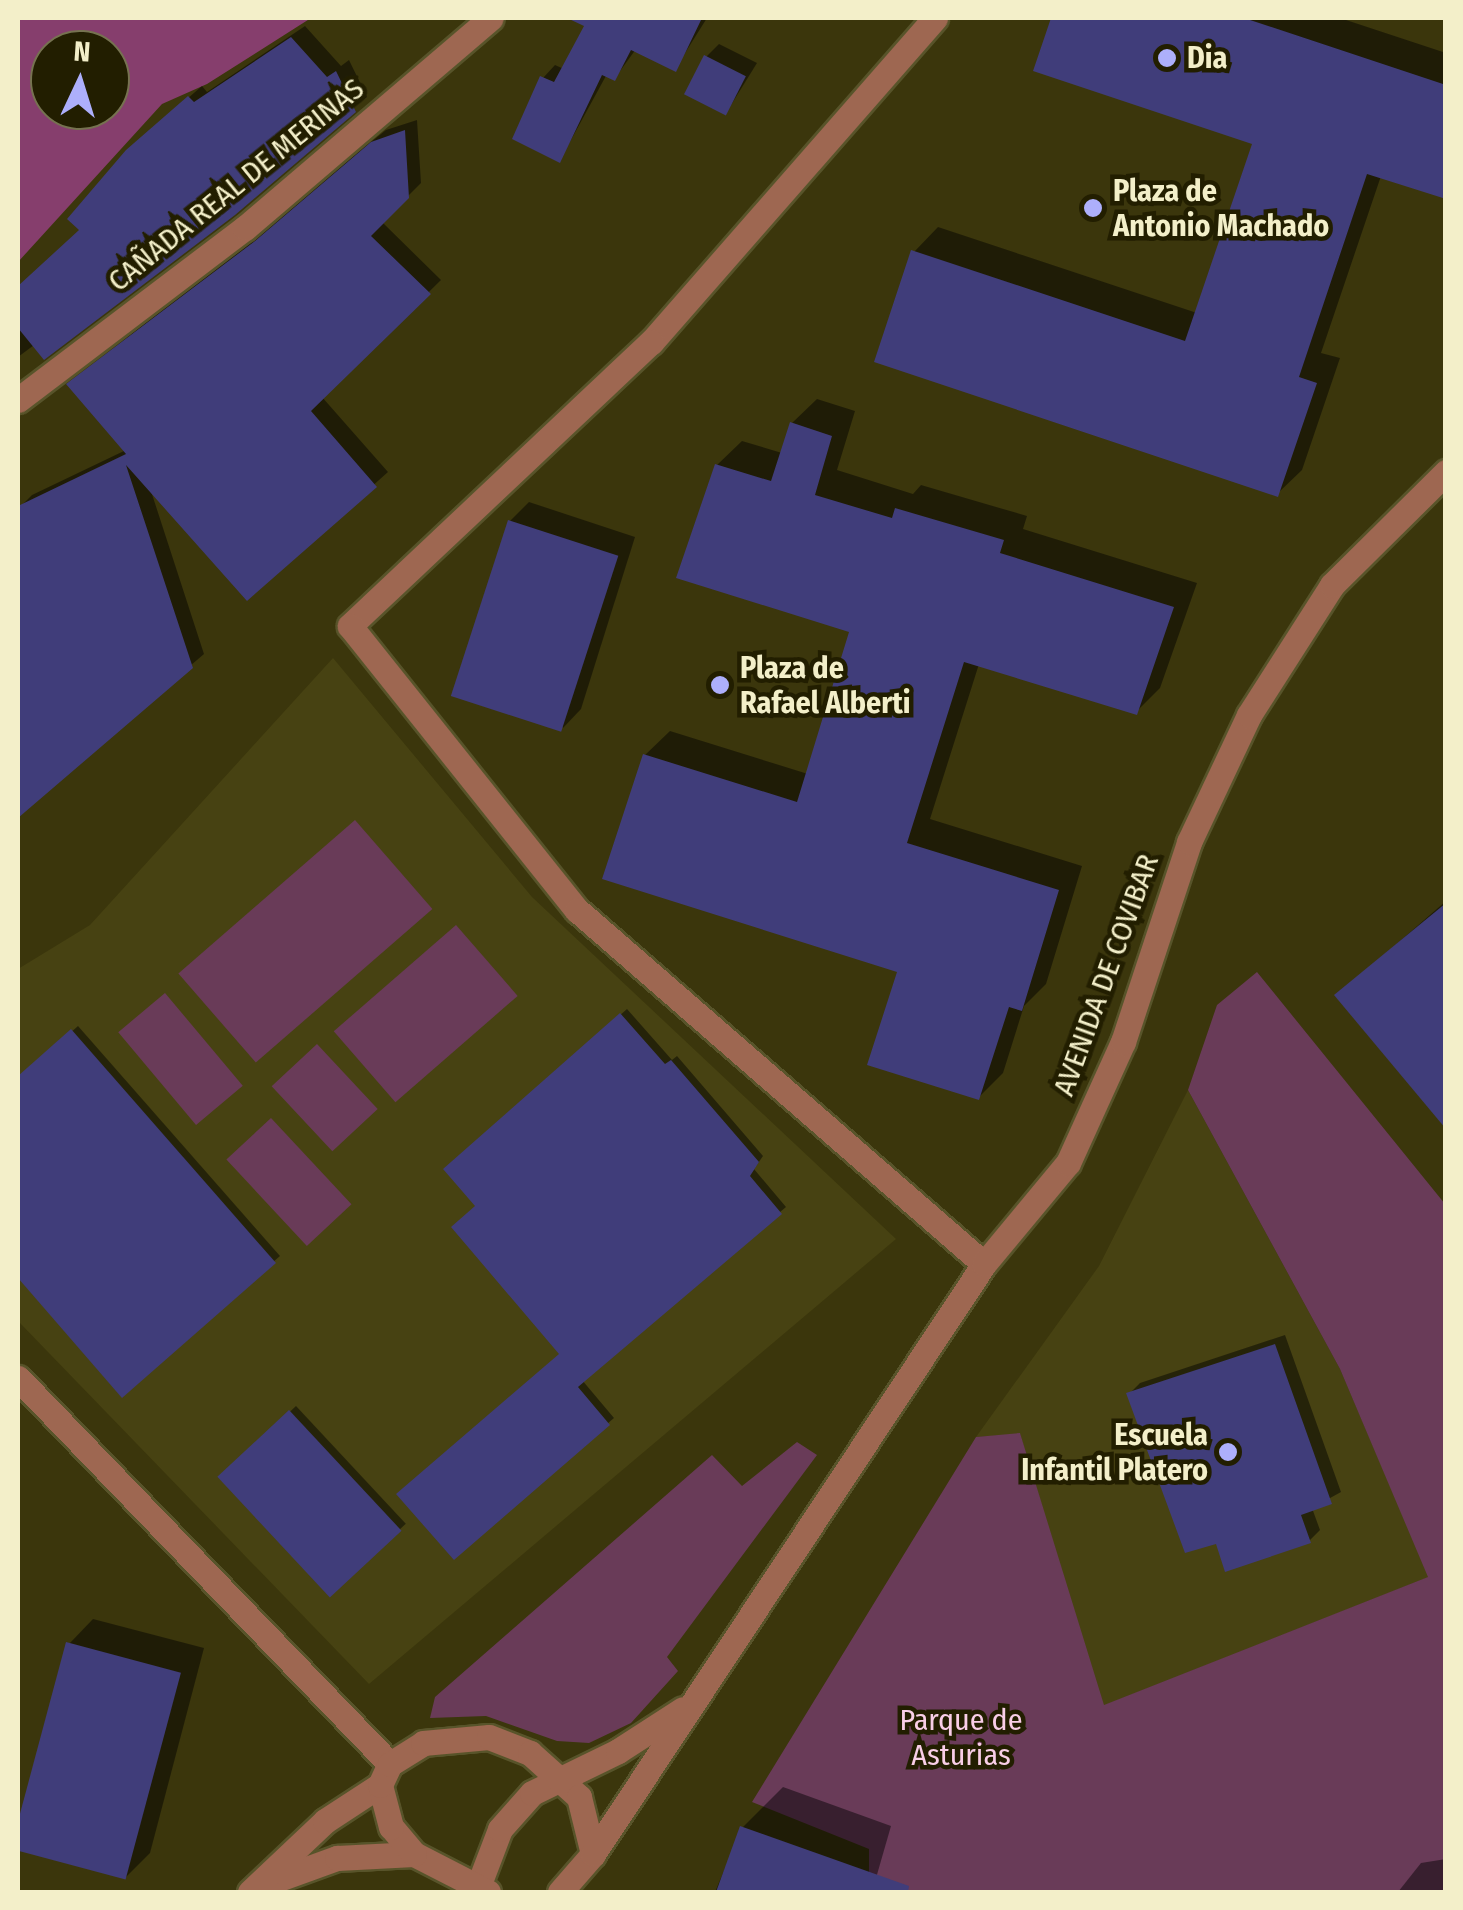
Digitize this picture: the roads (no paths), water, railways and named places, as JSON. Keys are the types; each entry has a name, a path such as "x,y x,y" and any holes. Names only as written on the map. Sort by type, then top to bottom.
{"street":[{"name":"CAÑADA REAL DE MERINAS","path":"18,400 245,228 491,18"},
{"path":"934,18 651,342 350,626 577,910 984,1264"},
{"name":"AVENIDA DE COVIBAR","path":"560,1892 594,1854 984,1264 1068,1163 1123,1042 1189,842 1249,715 1332,584 1446,472"},
{"path":"18,1378 385,1774 391,1827 414,1854 480,1892"},
{"name":"AVENIDA DE COVIBAR","path":"480,1892 500,1828 532,1794 559,1777 618,1751 691,1704"},
{"path":"253,1890 325,1821 423,1742 462,1735 530,1753 559,1777 580,1797 590,1820 594,1854"},
{"path":"253,1890 337,1858 414,1854"}],"place":[{"name":"Dia","path":"1167,58"},
{"name":"Plaza de Antonio Machado","path":"1093,208"},
{"name":"Plaza de Rafael Alberti","path":"720,685"},
{"name":"Escuela Infantil Platero","path":"1228,1452"}],"park label":[{"name":"Parque de Asturias","path":"961,1737"}]}
